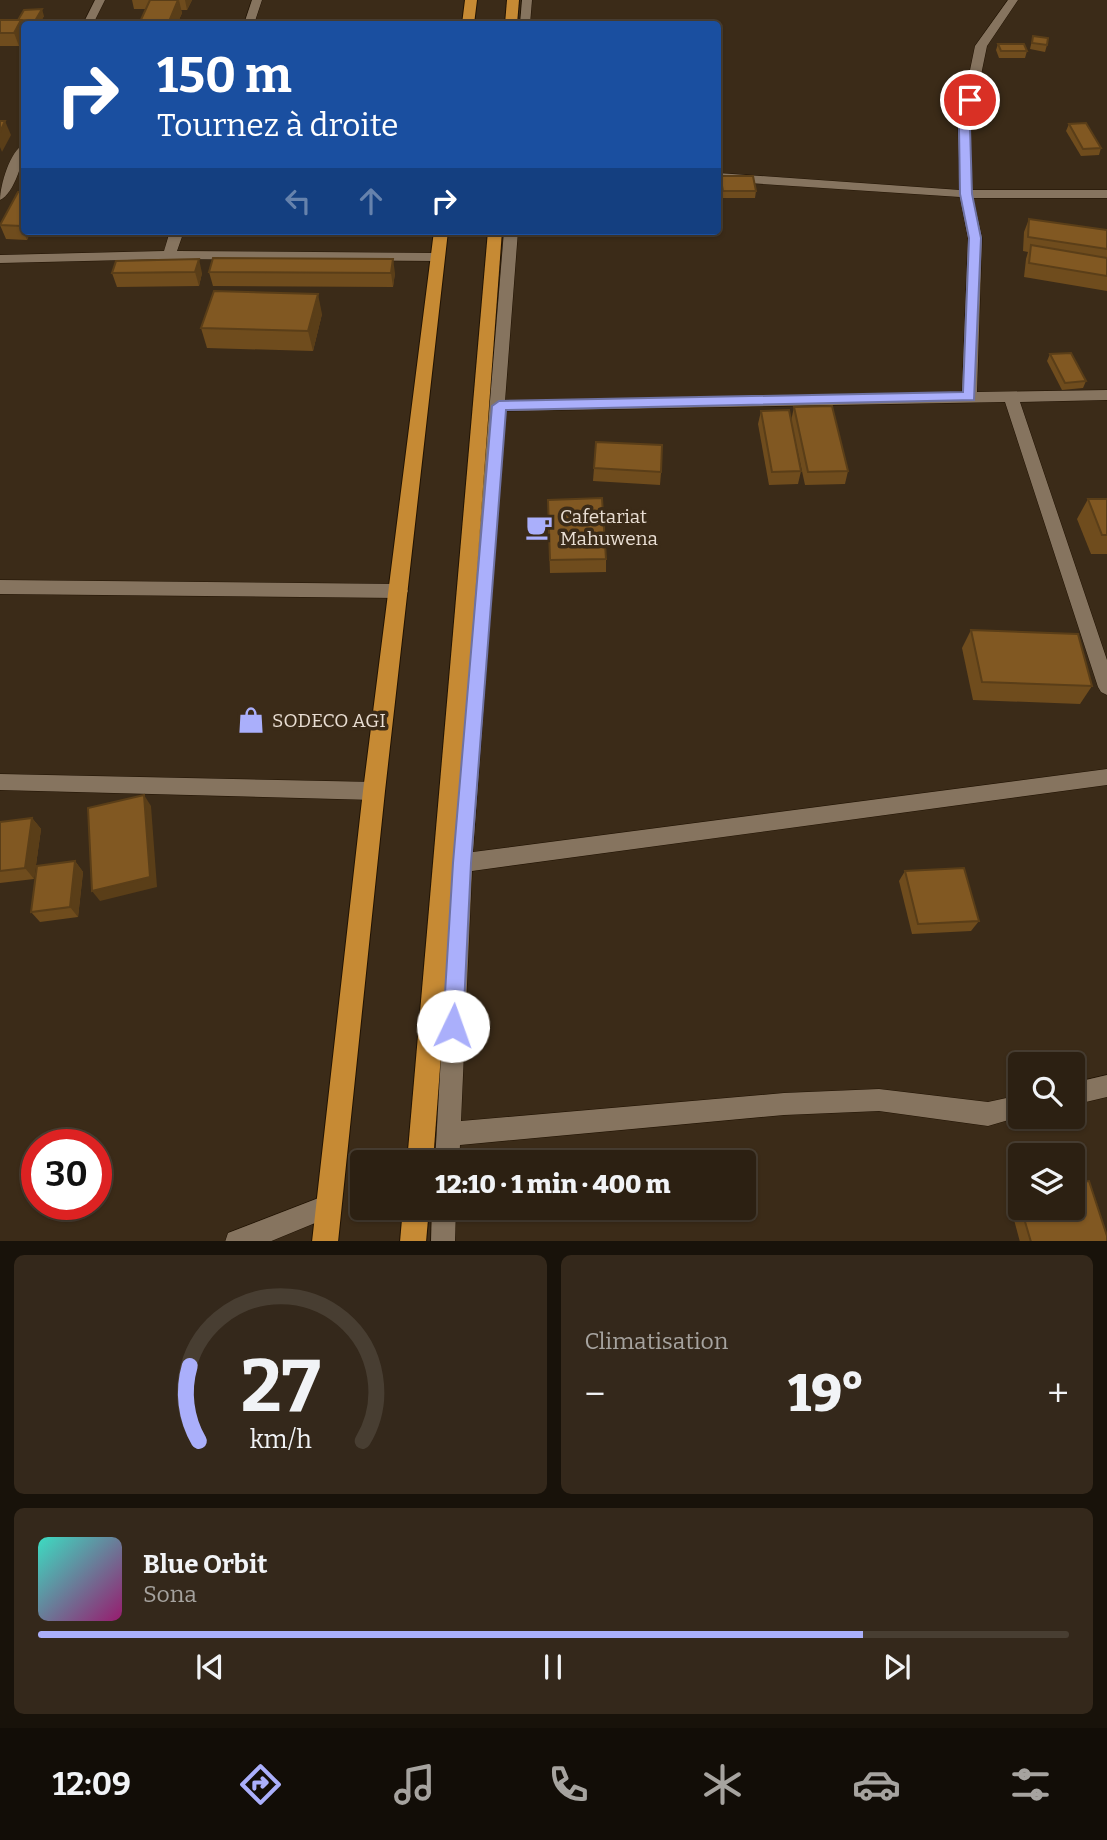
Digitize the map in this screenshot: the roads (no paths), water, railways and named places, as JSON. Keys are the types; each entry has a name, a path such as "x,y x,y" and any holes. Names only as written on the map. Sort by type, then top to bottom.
{"highway":[{"path":"468,21 471,0"},
{"path":"511,21 513,0"},
{"path":"325,1241 373,791 441,235"},
{"path":"421,1150 495,235"},
{"path":"413,1241 415,1220"}],"street":[{"path":"90,21 100,0"},
{"path":"250,21 257,0"},
{"path":"525,21 527,0"},
{"path":"969,396 975,238 966,194 964,128 981,46 1013,0"},
{"path":"0,196 21,154"},
{"path":"721,177 966,194 1107,194"},
{"path":"169,255 176,235"},
{"path":"447,1150 462,863 511,235"},
{"path":"0,259 169,255 438,257"},
{"path":"499,406 1107,395"},
{"path":"1011,396 1107,687"},
{"path":"0,587 399,591"},
{"path":"462,863 1107,777"},
{"path":"0,782 373,791"},
{"path":"1085,1091 1107,1086"},
{"path":"448,1134 812,1103 880,1100 988,1114 1008,1109"},
{"path":"237,1241 329,1206"},
{"path":"443,1241 444,1220"}],"place":[{"name":"Cafetariat Mahuwena","path":"539,527"},
{"name":"SODECO AGI","path":"251,720"}]}
